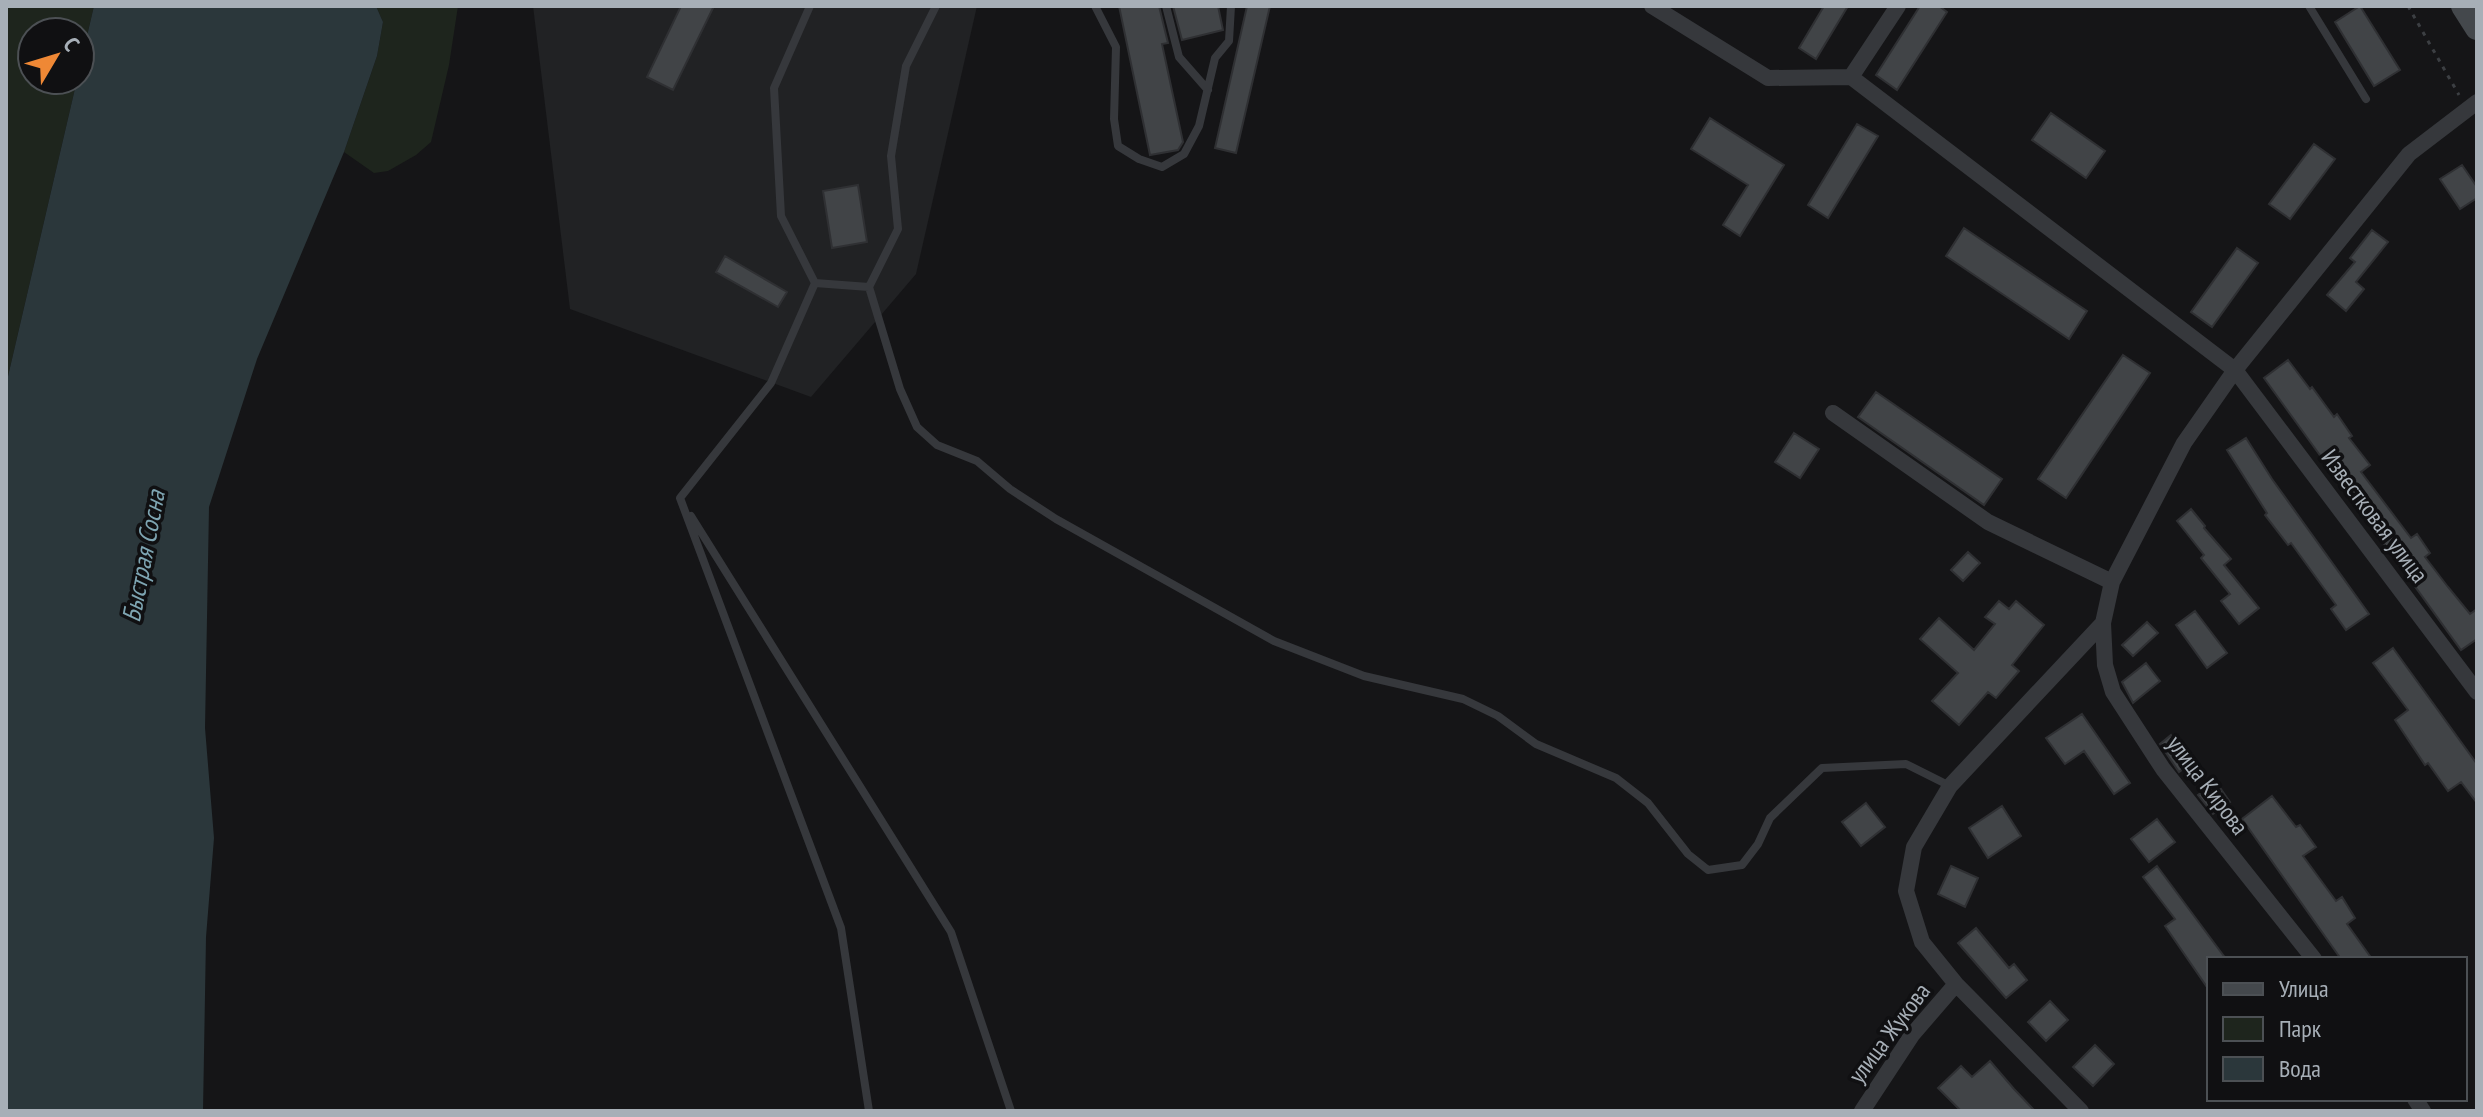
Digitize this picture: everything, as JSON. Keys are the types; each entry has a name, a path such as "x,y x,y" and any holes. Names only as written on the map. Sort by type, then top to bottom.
{"main road":[{"path":"2463,6 2477,28"}],"street":[{"path":"1652,6 1768,78 1851,77 1898,6"},
{"name":"Известковая улица","path":"1851,77 2235,370 2472,673 2477,692"},
{"name":"улица Кирова","path":"2312,957 2163,769 2113,692 2105,665 2103,623 2112,582 2184,443 2235,370 2409,154 2472,106"},
{"path":"1833,413 1988,522 2112,582"},
{"path":"2081,1111 1956,984 1922,942 1906,891 1914,847 1950,786 2103,623"},
{"name":"улица Жукова","path":"1862,1111 1912,1035 1956,984"}],"lane":[{"path":"810,6 774,88 781,216 815,283"},
{"path":"936,6 906,66 891,156 898,229 869,287 900,389 917,427 937,445 977,461 1010,489 1056,519 1274,641 1364,676 1463,699 1498,716 1536,744 1616,778 1648,803 1688,854 1708,870 1742,865 1758,844 1770,818 1822,768 1906,764 1950,786"},
{"path":"1095,6 1116,47 1114,119 1118,146 1139,159 1162,167 1184,154 1199,126 1215,58 1229,41 1231,6"},
{"path":"1166,6 1179,57 1208,90"},
{"path":"2309,6 2366,99"},
{"path":"815,283 869,287"},
{"path":"680,498 771,383 815,283"},
{"path":"680,498 841,928 869,1111"},
{"path":"680,498 951,932 1011,1111"}],"path":[{"path":"2408,6 2472,106"}],"shaded area":[{"path":"533,6 977,6 916,274 811,397 570,309"}],"green space":[{"path":"6,6 94,6 92,16 16,16 16,96 73,96 6,385"},
{"path":"376,6 458,6 449,65 431,142 388,171 374,173 344,152 377,56 383,22"}],"water":[{"name":"Быстрая Сосна","path":"94,6 376,6 383,22 377,56 344,152 257,359 209,507 205,728 214,838 206,937 203,1111 6,1111 6,385 73,96 96,96 96,16 92,16"}],"building":[{"path":"681,6 714,6 673,90 647,77"},
{"path":"1119,6 1159,6 1168,43 1162,44 1183,142 1178,150 1150,155"},
{"path":"1173,6 1218,6 1223,30 1182,40"},
{"path":"1247,6 1270,6 1236,153 1215,148"},
{"path":"1824,6 1848,6 1816,59 1799,48"},
{"path":"1920,6 1939,6 1947,12 1897,90 1876,75"},
{"path":"2360,6 2400,70 2374,86 2335,22"},
{"path":"2051,113 2105,151 2086,178 2032,140"},
{"path":"1710,118 1784,165 1740,236 1723,225 1748,185 1691,149"},
{"path":"1857,124 1878,136 1828,218 1808,205"},
{"path":"2314,144 2335,159 2290,219 2269,204"},
{"path":"2462,165 2477,187 2477,198 2460,209 2440,179"},
{"path":"858,185 867,242 832,248 823,191"},
{"path":"1964,228 2087,311 2069,339 1946,256"},
{"path":"2372,230 2388,242 2356,282 2364,289 2346,311 2327,295 2355,262 2350,258"},
{"path":"2237,248 2258,263 2212,327 2191,312"},
{"path":"725,256 787,292 778,307 716,272"},
{"path":"2123,355 2150,373 2066,498 2038,479"},
{"path":"2288,360 2334,417 2337,414 2352,436 2349,438 2370,465 2361,472 2411,538 2417,534 2430,553 2425,557 2470,614 2477,609 2477,639 2461,650 2264,378"},
{"path":"1876,392 2002,479 1984,505 1858,417"},
{"path":"1794,433 1819,449 1800,478 1775,462"},
{"path":"2246,438 2369,614 2346,630 2331,609 2336,605 2291,543 2288,545 2265,515 2267,513 2227,450"},
{"path":"2191,509 2231,559 2224,565 2259,608 2239,624 2221,601 2230,594 2177,521"},
{"path":"1968,552 1980,563 1963,581 1951,570"},
{"path":"1999,601 2009,609 2016,601 2044,625 2012,665 2019,671 1996,698 1988,692 1959,725 1932,701 1958,673 1920,639 1939,618 1974,650 1995,624 1985,617"},
{"path":"2195,611 2227,653 2207,668 2176,625"},
{"path":"2147,622 2158,633 2133,656 2122,645"},
{"path":"2393,648 2477,764 2477,803 2461,782 2448,791 2428,763 2425,765 2395,720 2408,710 2373,663"},
{"path":"2146,663 2160,681 2133,703 2122,682"},
{"path":"2082,714 2130,783 2114,794 2084,751 2065,764 2046,738"},
{"path":"2171,735 2192,762 2179,772 2160,744"},
{"path":"2216,782 2230,802 2213,814 2198,795"},
{"path":"2272,796 2296,827 2300,825 2316,847 2303,856 2336,901 2342,897 2355,918 2347,924 2371,957 2340,957 2242,819"},
{"path":"1866,803 1885,827 1861,846 1842,822"},
{"path":"2002,806 2021,836 1988,858 1969,828"},
{"path":"2157,819 2175,842 2149,862 2131,839"},
{"path":"1951,866 1978,878 1965,907 1938,894"},
{"path":"2157,866 2225,957 2207,957 2207,987 2165,926 2175,919 2143,877"},
{"path":"1976,928 2009,968 2014,964 2027,980 2006,998 1958,943"},
{"path":"2050,1001 2068,1020 2046,1041 2028,1022"},
{"path":"2095,1045 2114,1064 2093,1086 2073,1067"},
{"path":"1990,1061 2035,1111 1961,1111 1938,1088 1961,1066 1972,1077"}]}
